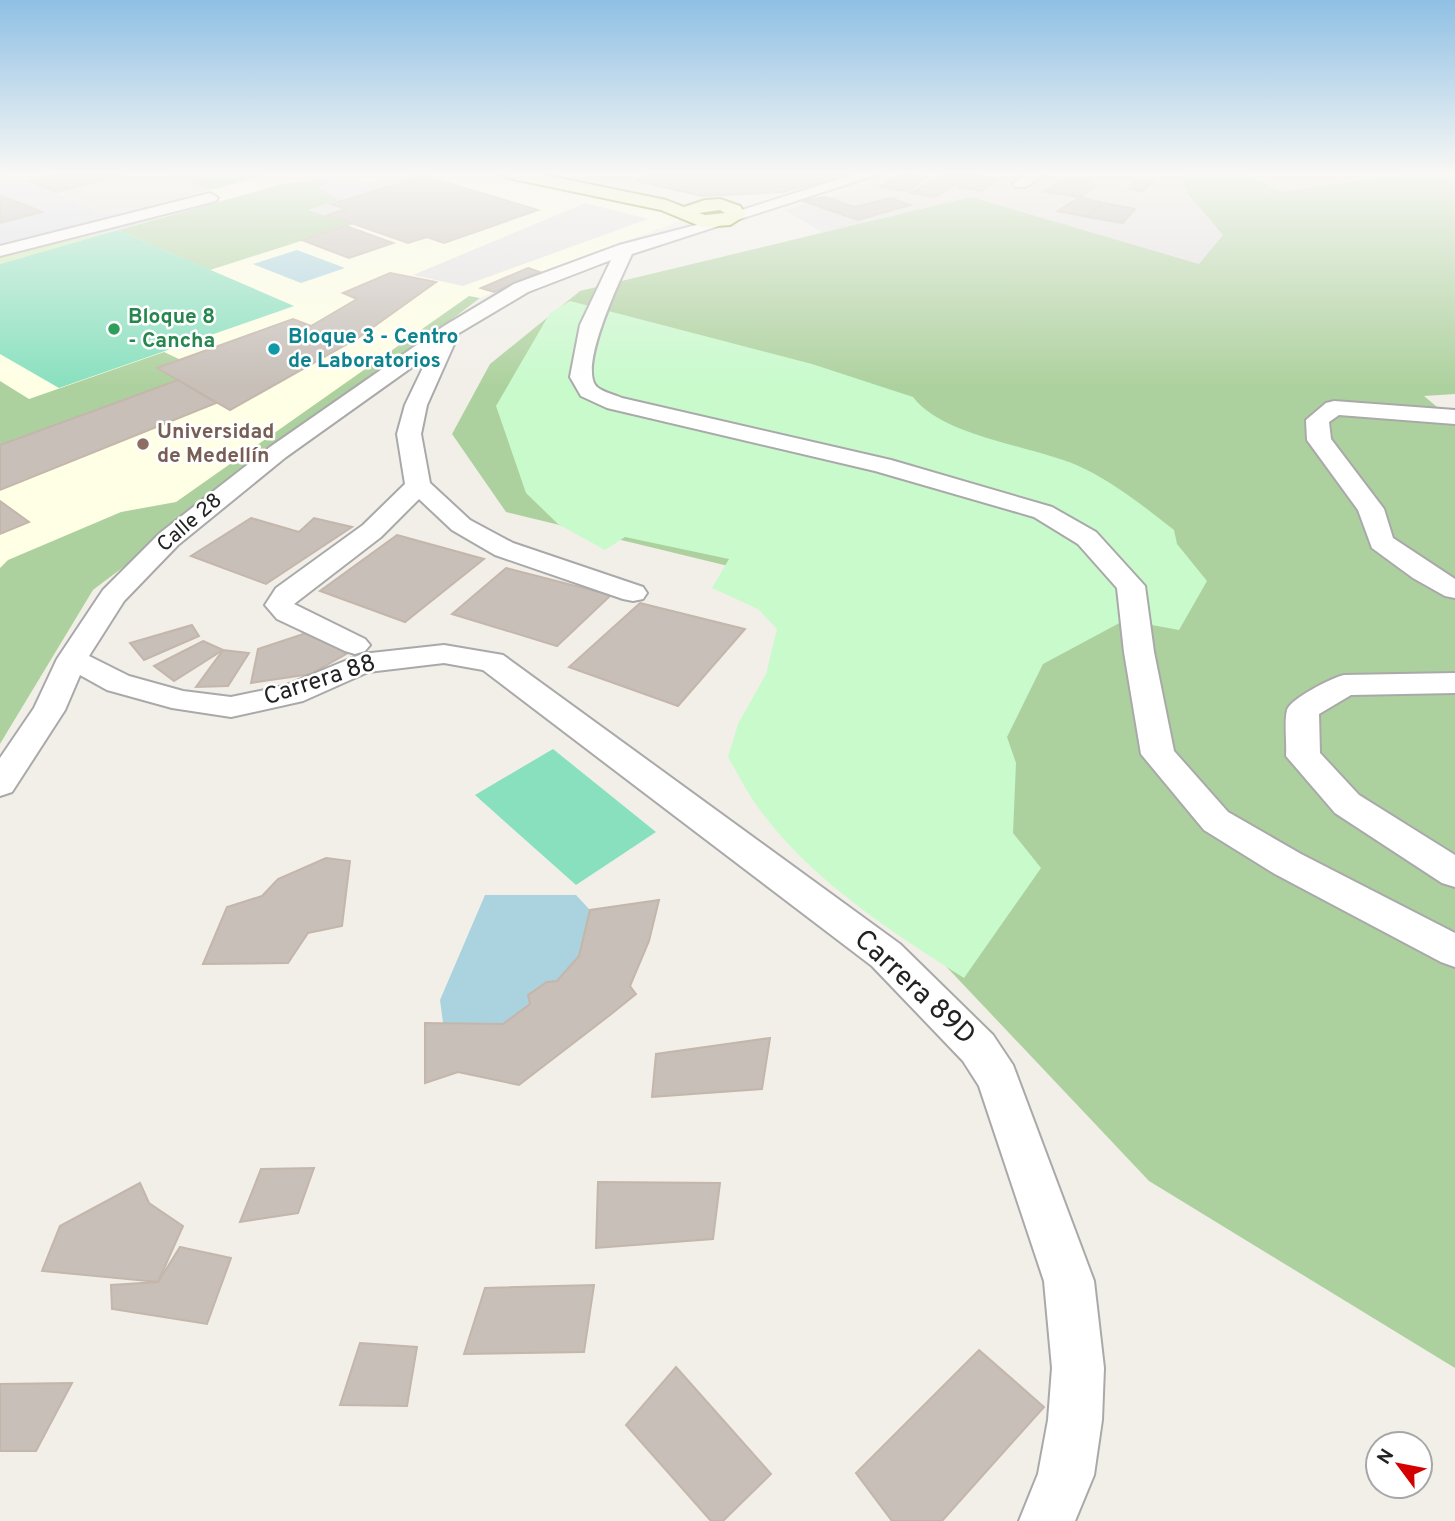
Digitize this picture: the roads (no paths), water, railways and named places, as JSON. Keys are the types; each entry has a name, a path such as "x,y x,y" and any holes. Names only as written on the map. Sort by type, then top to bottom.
{"street":[{"path":"0,251 28,244"},
{"name":"Calle 28","path":"0,784 49,710 72,659 113,596 169,539 278,452 451,330 521,288 642,244"},
{"path":"625,249 590,325 581,377 589,390 615,404 882,465 1043,513 1087,538 1131,586 1139,652 1158,754 1216,821 1288,864 1455,951"},
{"path":"451,330 416,405 409,434 418,486 440,503 461,525 504,550 633,593"},
{"path":"1455,417 1334,408 1317,420 1319,440 1371,509 1381,542 1423,572 1455,590"},
{"path":"355,645 287,613 279,605 286,594 372,531 418,486"},
{"name":"Carrera 88","path":"72,659 118,683 183,701 231,707 292,694 362,663 444,654 492,662"},
{"name":"Carrera 89D","path":"492,662 886,955 978,1048 998,1078 1069,1281 1078,1368 1075,1420 1057,1498"},
{"path":"1455,683 1345,685 1303,710 1303,756 1347,804 1455,873"}],"water":[{"path":"297,250 345,268 301,283 253,264"},
{"path":"485,895 576,895 590,910 579,956 557,981 547,982 528,995 530,1004 503,1024 443,1023 440,1000"}],"place":[{"name":"Bloque 8 - Cancha","path":"114,329"},
{"name":"Bloque 3 - Centro de Laboratorios","path":"274,349"},
{"name":"Universidad de Medellín","path":"143,444"}]}
